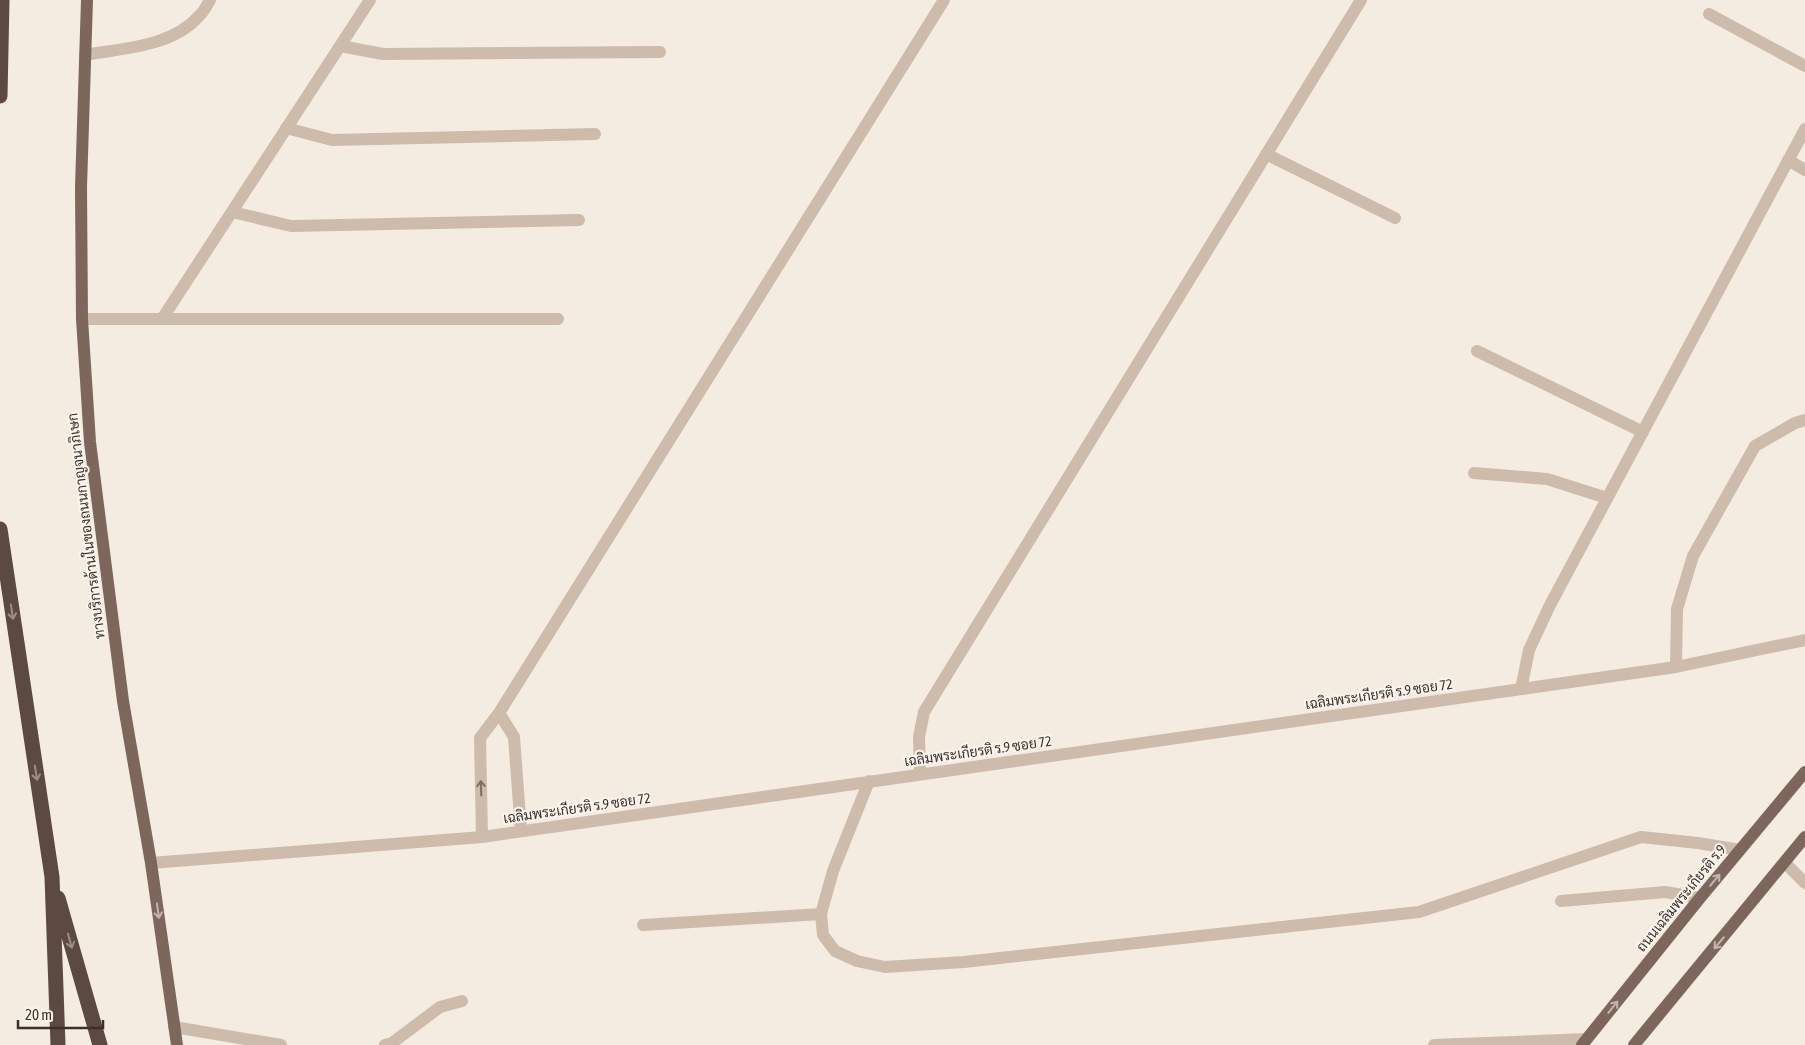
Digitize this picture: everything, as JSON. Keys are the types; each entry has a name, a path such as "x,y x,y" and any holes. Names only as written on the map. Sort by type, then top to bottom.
{"highway":[{"path":"0,96 2,0"},
{"path":"0,530 52,878 58,1045"},
{"path":"52,878 100,1045"}],"main road":[{"name":"ทางบริการด้านในของถนนกาญจนาภิเษก","path":"87,0 81,187 82,319 90,442 106,580 123,702 151,863 177,1045"},
{"name":"ถนนเฉลิมพระเกียรติ ร.9","path":"1585,1042 1700,898 1805,772"},
{"path":"1634,1045 1805,837"}],"street":[{"path":"85,54 156,42 178,33 199,17 210,0"},
{"path":"162,319 370,0"},
{"path":"482,837 480,738 499,713 944,0"},
{"path":"920,774 919,737 924,712 1360,0"},
{"path":"1709,14 1805,66"},
{"path":"340,46 383,54 660,52"},
{"path":"286,128 332,140 595,134"},
{"path":"1521,689 1529,650 1550,605 1805,129"},
{"path":"1266,154 1395,218"},
{"path":"1788,160 1805,170"},
{"path":"232,212 291,226 578,220"},
{"path":"82,319 558,320"},
{"path":"1477,352 1643,432"},
{"path":"1676,667 1677,609 1693,556 1755,446 1795,423 1805,420"},
{"path":"1474,474 1547,479 1607,498"},
{"name":"เฉลิมพระเกียรติ ร.9 ซอย 72","path":"151,863 482,837 1676,667 1805,640"},
{"path":"499,713 514,737 521,831"},
{"path":"869,781 832,871 821,914 823,935 835,951 857,961 885,967 964,962 1419,912 1640,838 1698,843 1740,850"},
{"path":"1785,863 1805,883"},
{"path":"1561,901 1664,892 1700,898"},
{"path":"643,925 821,914"},
{"path":"385,1045 392,1042 440,1007 462,1001"},
{"path":"174,1028 281,1045"},
{"path":"1434,1045 1585,1042"}]}
